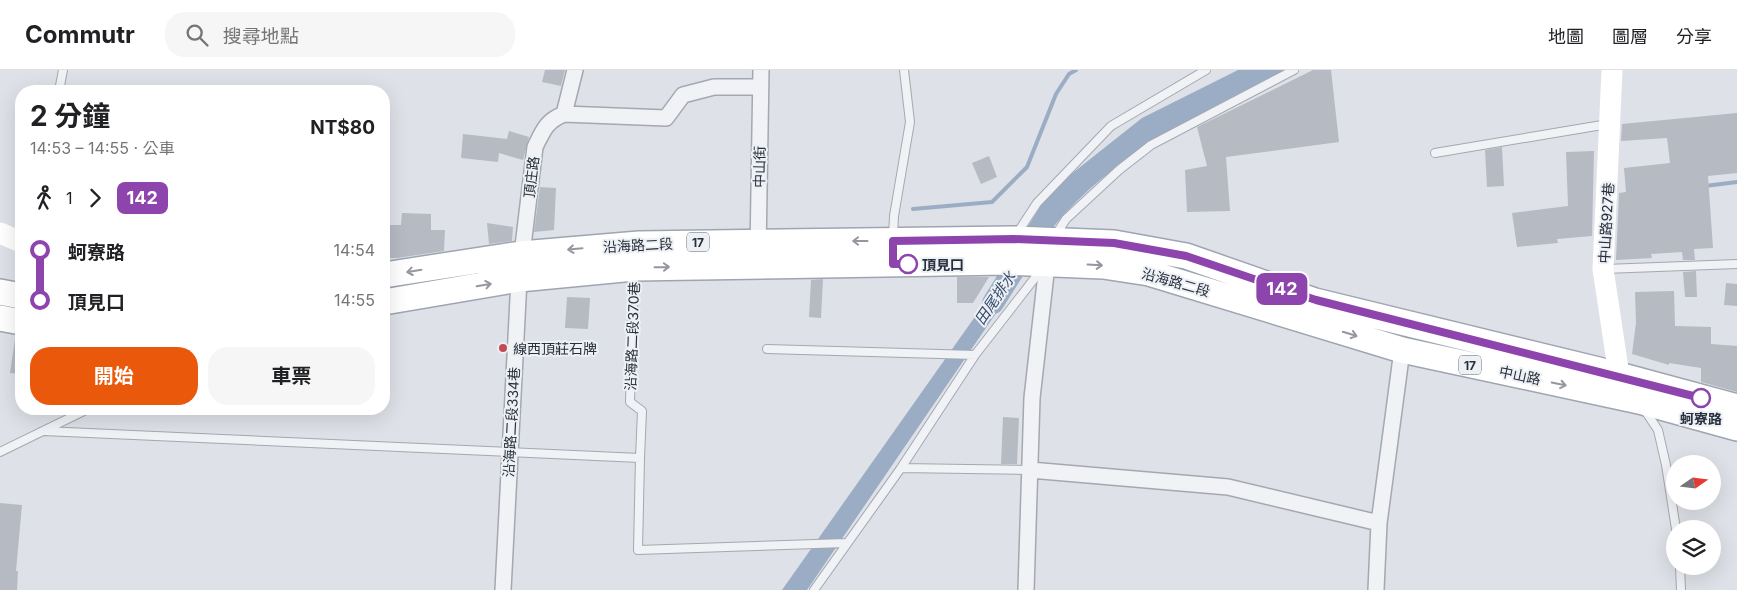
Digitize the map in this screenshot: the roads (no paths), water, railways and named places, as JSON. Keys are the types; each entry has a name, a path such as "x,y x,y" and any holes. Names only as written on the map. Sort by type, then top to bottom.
{"main road":[{"name":"沿海路二段","path":"390,274 521,254 639,244 758,253 1010,251"},
{"name":"17","path":"1010,251 1049,252"},
{"name":"沿海路二段","path":"1049,252 1103,266 1149,273 1309,310"},
{"name":"沿海路二段","path":"390,301 519,279 634,268 758,253"},
{"path":"0,292 15,295"},
{"name":"中山路","path":"1309,310 1402,350 1639,401 1737,428"},
{"name":"中山路","path":"1309,310 1619,375 1737,407"},
{"path":"0,318 15,321"}],"street":[{"path":"575,70 564,114 666,118 684,95 714,87 760,87"},
{"name":"中山街","path":"758,253 760,70"},
{"name":"中山路927巷","path":"1612,70 1603,269 1619,375"},
{"name":"頂庄路","path":"521,254 535,147 551,119 564,114"},
{"path":"0,233 15,239"},
{"path":"1026,590 1032,398 1049,252"},
{"name":"沿海路二段334巷","path":"503,590 521,254"},
{"path":"1376,590 1379,524 1402,350"},
{"path":"1030,470 1228,486 1379,524"}],"lane":[{"path":"60,85 63,70"},
{"path":"893,252 894,216 910,122 904,73 896,70"},
{"path":"1010,251 1037,203 1111,126 1206,70"},
{"path":"814,590 901,468 975,354 1049,252 1066,218 1119,170 1151,145 1294,70"},
{"path":"1435,153 1610,124"},
{"path":"1603,269 1737,264"},
{"name":"沿海路二段370巷","path":"634,268 630,402 642,411 640,458"},
{"path":"767,349 975,354"},
{"path":"1619,375 1658,430 1666,465 1675,520"},
{"path":"0,452 76,415"},
{"path":"44,431 640,458 638,550 846,543"},
{"path":"901,468 1030,470"},
{"path":"1680,575 1681,590"}],"water":[{"path":"1238,70 1285,70 1192,119 1133,155 1079,199 1055,225 1033,225 1046,199 1065,179 1142,118"},
{"path":"1000,277 1020,278 807,590 782,590 979,311"}],"waterway":[{"path":"913,209 992,202 1027,167 1056,94 1069,74 1076,70"},
{"path":"1705,186 1737,182"},
{"name":"田尾排水","path":"993,303 1058,199"}],"place":[{"name":"頂見口","path":"908,264"},
{"name":"線西頂莊石牌","path":"503,348"},
{"name":"蚵寮路","path":"1701,398"}]}
